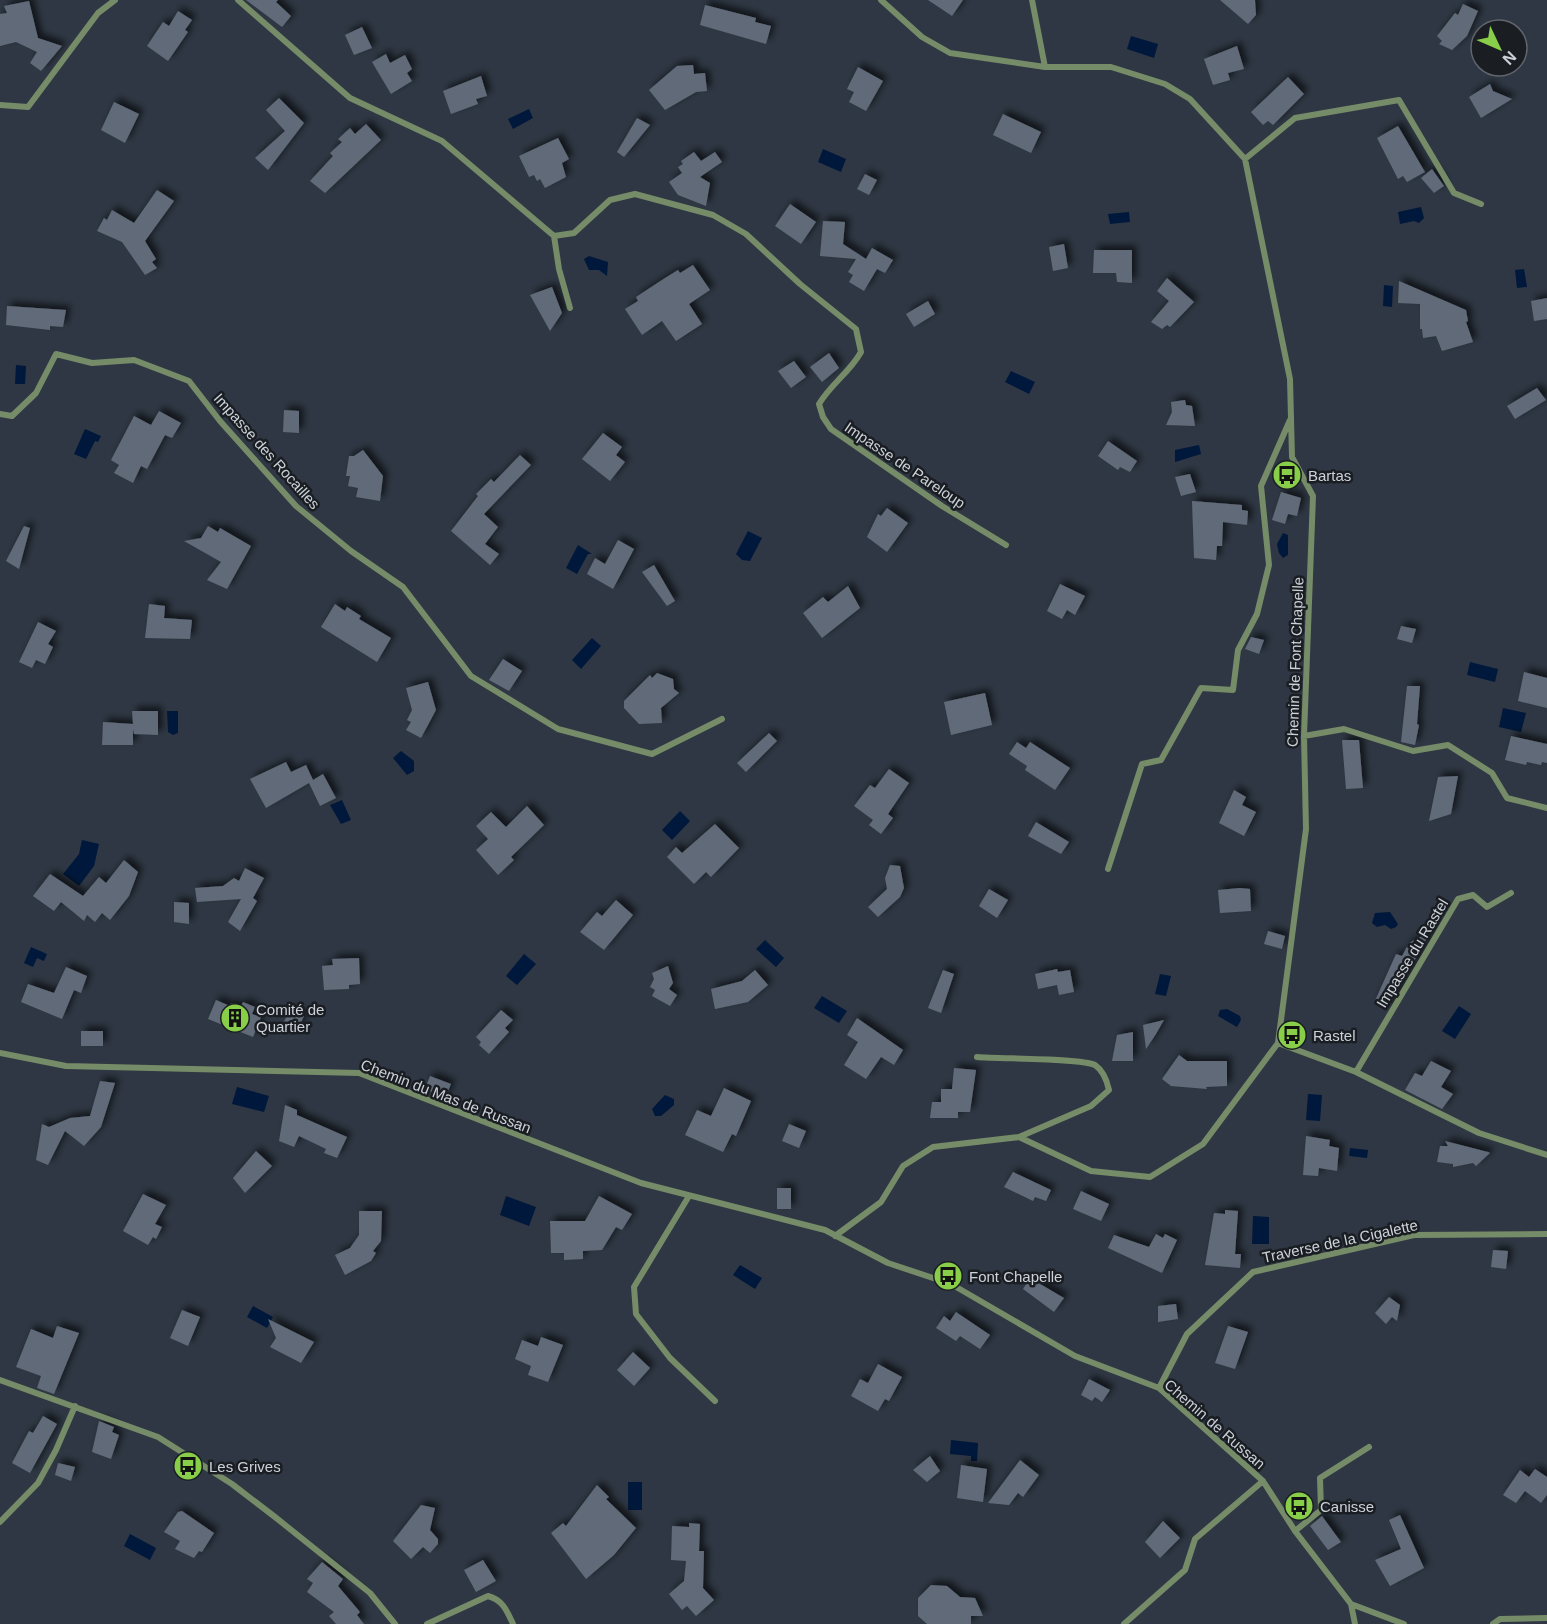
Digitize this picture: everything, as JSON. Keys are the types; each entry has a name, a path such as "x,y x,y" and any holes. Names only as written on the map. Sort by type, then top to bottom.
{"street":[{"path":"0,105 28,107 98,13 115,0"},
{"path":"238,0 350,98 442,141 554,236 559,269 570,308"},
{"path":"881,0 922,37 950,53 1045,67 1111,67 1165,84 1190,99 1245,159 1295,118 1399,100 1454,194 1481,204"},
{"path":"1032,0 1045,67"},
{"name":"Chemin de Font Chapelle","path":"1019,1137 1091,1171 1149,1177 1203,1144 1278,1042 1306,830 1304,736 1313,496 1292,457 1290,379 1245,159"},
{"name":"Impasse de Pareloup","path":"554,236 574,233 610,200 635,194 713,215 747,234 800,284 856,329 861,351 850,370 827,392 819,404 823,417 831,429 942,506 1006,545"},
{"name":"Impasse des Rocailles","path":"0,414 12,416 36,393 57,354 92,363 134,360 189,381 220,420 296,506 351,551 403,586 471,676 558,729 652,754 722,719"},
{"path":"1108,869 1142,764 1161,760 1201,688 1233,690 1238,650 1257,614 1269,566 1261,486 1291,416"},
{"path":"1304,736 1344,729 1413,751 1448,745 1492,773 1507,798 1547,808"},
{"name":"Impasse du Rastel","path":"1356,1072 1458,899 1473,896 1487,907 1511,893"},
{"path":"1278,1042 1356,1072 1479,1133 1547,1155"},
{"name":"Chemin du Mas de Russan","path":"0,1053 66,1066 359,1073 641,1183 825,1230 835,1236"},
{"path":"835,1236 880,1202 903,1166 933,1147 1019,1137 1091,1106 1109,1090 1106,1077 1095,1065 1066,1060 977,1057"},
{"path":"689,1196 634,1287 636,1314 670,1358 715,1401"},
{"name":"Traverse de la Cigalette","path":"1159,1388 1187,1334 1254,1272 1414,1235 1547,1234"},
{"name":"Chemin de Russan","path":"835,1236 888,1263 951,1284 1075,1356 1159,1388 1263,1481 1295,1531 1352,1604"},
{"path":"0,1380 158,1437 232,1484 370,1593 395,1624"},
{"path":"0,1522 38,1483 56,1450 75,1406"},
{"path":"1295,1531 1321,1510 1320,1478 1369,1447"},
{"path":"1124,1624 1185,1570 1195,1539 1263,1481"},
{"path":"427,1624 488,1596 496,1598 506,1608 513,1624"},
{"path":"1355,1624 1352,1604 1404,1624"},
{"path":"1493,1624 1500,1619 1547,1618"}],"water":[{"path":"1131,36 1158,44 1154,58 1127,49"},
{"path":"529,109 533,118 513,129 508,119"},
{"path":"823,149 846,159 841,172 818,162"},
{"path":"1421,207 1424,218 1419,223 1414,221 1400,224 1398,212"},
{"path":"1129,212 1130,222 1110,224 1108,214"},
{"path":"589,256 608,262 607,276 599,270 589,270 584,259"},
{"path":"1524,269 1527,287 1517,288 1515,270"},
{"path":"1384,285 1393,286 1392,307 1383,306"},
{"path":"16,365 26,366 25,384 15,384"},
{"path":"1011,371 1035,382 1029,394 1005,382"},
{"path":"85,429 101,436 98,442 95,441 86,459 74,454"},
{"path":"1199,445 1201,454 1175,462 1175,450"},
{"path":"748,531 762,538 750,561 742,560 736,554"},
{"path":"1283,533 1288,535 1288,555 1283,558 1277,544"},
{"path":"578,545 592,554 588,554 577,574 566,568"},
{"path":"592,638 601,646 581,669 572,660"},
{"path":"1470,662 1498,669 1495,682 1467,675"},
{"path":"1503,708 1526,713 1521,732 1499,727"},
{"path":"167,711 178,711 178,733 173,735 168,732"},
{"path":"401,751 414,761 414,771 407,775 393,758"},
{"path":"342,800 351,820 341,824 330,805"},
{"path":"680,811 690,821 672,840 662,830"},
{"path":"82,840 99,844 94,866 79,886 63,874 79,854"},
{"path":"1390,912 1398,924 1396,927 1391,929 1385,925 1377,927 1372,923 1375,913"},
{"path":"765,940 784,958 776,967 756,949"},
{"path":"31,947 47,954 44,961 37,958 33,967 24,963"},
{"path":"524,954 536,964 517,985 506,976"},
{"path":"1160,974 1171,976 1166,996 1155,994"},
{"path":"822,996 847,1011 839,1023 814,1008"},
{"path":"1459,1006 1471,1014 1455,1039 1442,1031"},
{"path":"1227,1009 1240,1016 1241,1020 1237,1027 1218,1016 1220,1010"},
{"path":"237,1087 269,1096 264,1112 232,1104"},
{"path":"1308,1094 1322,1095 1320,1121 1306,1120"},
{"path":"665,1095 674,1099 674,1105 661,1116 655,1116 652,1109"},
{"path":"1350,1148 1368,1150 1367,1158 1349,1156"},
{"path":"506,1196 536,1207 529,1226 500,1215"},
{"path":"1253,1216 1269,1217 1269,1244 1252,1244"},
{"path":"740,1265 762,1278 755,1289 733,1275"},
{"path":"253,1306 273,1317 267,1328 247,1317"},
{"path":"951,1440 978,1443 977,1461 971,1461 971,1456 950,1454"},
{"path":"628,1482 642,1482 642,1510 628,1510"},
{"path":"130,1534 156,1548 150,1560 124,1546"}],"building":[{"path":"246,0 278,0 276,2 291,16 282,27"},
{"path":"928,0 963,0 952,16"},
{"path":"1220,0 1255,0 1256,15 1248,24"},
{"path":"29,1 38,38 62,46 41,71 30,63 37,52 16,42 0,46 0,14 7,13 4,6"},
{"path":"1463,4 1478,11 1475,18 1469,18 1467,36 1452,50 1439,44 1442,41 1437,36 1455,13 1458,15"},
{"path":"705,5 756,18 755,22 771,26 766,44 700,25"},
{"path":"178,11 192,20 185,30 188,32 168,61 147,46 163,22 169,26"},
{"path":"362,27 372,48 354,55 345,35"},
{"path":"1237,46 1244,69 1228,73 1230,80 1213,85 1204,59"},
{"path":"386,54 390,63 405,55 412,69 407,73 412,81 391,94 372,62"},
{"path":"693,65 694,74 705,73 707,91 696,92 665,110 649,90 677,66"},
{"path":"858,67 883,81 866,111 849,102 854,92 847,89"},
{"path":"481,76 487,96 476,99 478,104 451,114 443,91"},
{"path":"1288,77 1304,94 1273,125 1268,121 1263,125 1251,112"},
{"path":"1490,84 1493,91 1512,99 1481,118 1469,97"},
{"path":"279,98 304,123 268,170 255,158 285,131 266,110"},
{"path":"114,102 139,114 125,143 101,130"},
{"path":"1003,114 1041,132 1031,153 993,135"},
{"path":"637,118 650,125 624,157 617,152"},
{"path":"366,124 381,140 325,193 310,181 333,156 330,153 342,142 338,139 350,128 355,134"},
{"path":"1398,126 1425,172 1407,182 1403,176 1398,179 1377,138"},
{"path":"558,138 569,159 562,163 566,177 545,188 540,179 537,181 534,175 529,177 519,156"},
{"path":"694,152 701,161 715,152 722,162 700,177 710,183 706,206 678,195 669,182 682,173 678,167 683,164 681,161"},
{"path":"1432,169 1444,186 1434,193 1421,178"},
{"path":"865,174 877,180 869,195 857,189"},
{"path":"157,190 174,201 145,241 156,259 152,262 157,268 145,275 122,242 97,231 104,218 107,220 112,210 134,223"},
{"path":"790,204 816,222 801,244 775,226"},
{"path":"823,221 845,222 843,244 866,259 872,248 893,260 885,273 877,269 864,291 849,282 853,275 848,272 856,259 820,256"},
{"path":"1064,244 1068,268 1053,271 1049,247"},
{"path":"1094,250 1132,250 1132,283 1117,282 1116,273 1093,273"},
{"path":"693,265 710,290 689,304 702,324 676,341 662,321 642,335 625,309 638,301 636,297 665,278"},
{"path":"1167,278 1194,302 1170,327 1167,325 1162,329 1151,322 1169,301 1157,291"},
{"path":"1399,281 1466,310 1468,321 1466,322 1473,342 1442,351 1436,336 1423,338 1422,329 1420,329 1420,304 1398,303"},
{"path":"552,287 562,313 550,331 530,295"},
{"path":"1547,298 1547,319 1534,321 1531,301"},
{"path":"928,301 935,314 914,327 906,314"},
{"path":"7,306 66,310 63,327 50,326 50,330 6,325"},
{"path":"829,353 839,368 822,382 810,367"},
{"path":"794,361 806,377 791,388 778,371"},
{"path":"1537,388 1546,400 1515,419 1507,406"},
{"path":"1185,400 1186,405 1192,406 1195,426 1166,425 1172,412 1171,402"},
{"path":"284,410 299,411 299,433 283,432"},
{"path":"159,411 181,423 172,438 165,435 147,469 141,466 133,483 114,473 119,465 111,460 134,416 151,425"},
{"path":"603,433 622,447 616,455 625,462 610,481 582,459"},
{"path":"1108,441 1137,461 1130,472 1120,467 1118,470 1098,456"},
{"path":"363,450 383,476 380,501 356,497 358,488 348,486 350,476 346,476 349,456 354,456"},
{"path":"520,455 531,465 484,514 498,527 485,544 499,554 490,565 451,531 478,496 476,494 491,479 494,482"},
{"path":"1190,474 1196,492 1181,496 1175,477"},
{"path":"1281,492 1301,498 1297,516 1288,514 1285,524 1272,520"},
{"path":"1192,501 1242,505 1242,510 1248,511 1247,525 1223,522 1222,546 1217,546 1216,560 1194,558"},
{"path":"887,508 908,523 887,552 867,537 878,514 881,516"},
{"path":"24,526 30,528 19,569 6,561"},
{"path":"208,526 218,532 220,528 251,546 227,589 207,580 221,562 184,541 201,538"},
{"path":"618,540 634,549 613,589 587,574 595,558 605,564"},
{"path":"654,565 675,601 667,606 642,572"},
{"path":"1060,584 1085,596 1075,615 1067,610 1062,619 1047,611"},
{"path":"848,586 860,608 822,638 803,613 823,597 828,602"},
{"path":"149,604 165,606 164,618 192,620 190,639 145,638"},
{"path":"335,604 345,611 347,607 361,616 359,619 391,638 377,662 321,627"},
{"path":"38,622 56,631 48,644 53,647 45,664 36,660 32,668 19,662"},
{"path":"1401,626 1416,629 1412,643 1397,639"},
{"path":"1251,637 1264,640 1259,654 1245,649"},
{"path":"503,659 522,671 509,691 489,680"},
{"path":"1524,672 1547,678 1547,708 1518,701"},
{"path":"657,673 673,679 674,689 679,693 661,708 662,723 639,724 624,708 624,701 650,675 652,678"},
{"path":"428,682 436,710 421,738 406,730 411,722 407,720 412,710 406,688"},
{"path":"1407,686 1420,686 1417,724 1419,725 1415,745 1401,742"},
{"path":"985,693 992,725 951,735 944,702"},
{"path":"132,711 158,711 158,735 134,734 133,729 133,745 102,745 103,722 133,724"},
{"path":"769,733 777,741 746,772 737,763"},
{"path":"1511,736 1547,744 1547,763 1542,762 1541,765 1527,762 1526,765 1505,760"},
{"path":"1342,740 1359,740 1363,788 1346,789"},
{"path":"1017,742 1026,748 1030,742 1070,768 1055,790 1025,770 1027,766 1009,754"},
{"path":"286,762 291,772 306,765 313,780 323,774 336,798 320,806 309,783 266,808 250,779"},
{"path":"889,769 909,783 888,814 893,818 881,834 869,825 873,820 854,806 870,785 875,788"},
{"path":"1458,776 1451,814 1429,821 1438,777"},
{"path":"1234,790 1246,797 1242,805 1256,812 1244,836 1219,823"},
{"path":"527,806 544,825 511,857 514,860 498,875 476,850 488,839 476,826 491,812 506,827"},
{"path":"1036,822 1069,842 1061,854 1028,836"},
{"path":"715,824 739,848 711,877 706,872 694,884 667,857 676,847 682,853"},
{"path":"124,860 138,872 129,896 110,920 102,913 95,922 87,915 84,921 61,902 54,911 33,896 50,874 83,896 99,877 106,883"},
{"path":"890,865 900,866 904,888 900,897 878,917 868,907 887,889 885,878"},
{"path":"245,868 264,878 253,898 257,901 240,931 228,922 241,899 197,902 195,888 223,886 234,878 239,881"},
{"path":"989,889 1008,900 997,918 979,906"},
{"path":"1250,889 1251,911 1220,913 1218,890"},
{"path":"616,900 633,915 604,950 580,932 597,912 602,916"},
{"path":"174,902 189,903 189,924 174,922"},
{"path":"1268,931 1285,936 1282,949 1264,944"},
{"path":"1431,931 1387,1009 1374,1003 1396,954 1402,956 1409,943"},
{"path":"359,958 360,984 349,985 349,989 324,990 322,966 333,965 332,959"},
{"path":"668,966 673,983 669,989 677,995 670,1006 652,996 655,990 650,987 654,979 652,973"},
{"path":"66,967 87,976 81,993 74,990 62,1019 21,1002 28,984 54,993"},
{"path":"1057,969 1058,972 1070,970 1074,992 1059,995 1057,985 1038,989 1035,974"},
{"path":"755,970 768,985 748,1002 715,1009 711,989 742,981"},
{"path":"943,970 954,974 941,1013 928,1008"},
{"name":"Comité de Quartier","path":"216,1000 230,1006 231,1003 241,1007 243,1002 255,1007 252,1014 261,1017 253,1037 208,1019"},
{"path":"289,1010 304,1016 298,1029 284,1022"},
{"path":"501,1010 513,1020 505,1028 509,1032 489,1054 479,1045 481,1042 476,1037"},
{"path":"857,1018 903,1050 894,1065 881,1057 866,1079 844,1065 858,1042 847,1035"},
{"path":"1164,1020 1156,1034 1146,1049 1143,1025"},
{"path":"81,1031 103,1031 103,1046 81,1046"},
{"path":"1133,1032 1133,1061 1112,1061 1117,1035"},
{"path":"1179,1055 1187,1061 1227,1061 1227,1086 1206,1087 1207,1089 1171,1086 1162,1079"},
{"path":"1431,1061 1451,1071 1441,1087 1453,1094 1442,1109 1405,1090 1415,1073 1422,1076"},
{"path":"954,1068 976,1070 970,1112 958,1112 958,1118 930,1118 932,1102 941,1102 941,1089 952,1089"},
{"path":"430,1076 451,1084 445,1098 425,1089"},
{"path":"100,1081 115,1083 101,1127 84,1146 65,1131 48,1165 36,1160 42,1124 49,1127 70,1118 90,1116"},
{"path":"724,1088 751,1101 736,1136 732,1134 723,1152 685,1135 697,1110 711,1116"},
{"path":"285,1105 297,1110 297,1115 347,1137 337,1158 324,1153 326,1149 299,1136 294,1147 279,1141"},
{"path":"789,1124 806,1131 799,1148 782,1141"},
{"path":"1306,1136 1330,1140 1329,1146 1339,1148 1337,1171 1319,1168 1318,1176 1303,1175"},
{"path":"1445,1141 1490,1153 1476,1166 1473,1163 1453,1167 1453,1164 1437,1162 1440,1146 1448,1146"},
{"path":"256,1151 272,1166 245,1193 233,1178"},
{"path":"1013,1172 1051,1190 1046,1201 1035,1197 1033,1201 1004,1187"},
{"path":"777,1188 791,1188 791,1209 777,1209"},
{"path":"1081,1191 1109,1204 1101,1221 1073,1209"},
{"path":"143,1194 166,1205 155,1224 162,1227 156,1239 153,1237 148,1245 123,1231"},
{"path":"599,1196 632,1214 622,1230 616,1227 602,1250 583,1251 583,1259 564,1260 564,1253 551,1253 550,1221 585,1221"},
{"path":"1225,1210 1238,1211 1235,1254 1241,1254 1240,1268 1205,1265 1214,1213 1225,1214"},
{"path":"359,1211 382,1211 381,1241 373,1251 376,1253 371,1261 345,1275 335,1255 350,1248 359,1235"},
{"path":"1156,1234 1163,1238 1165,1234 1177,1240 1162,1273 1108,1248 1114,1235 1149,1247"},
{"path":"1493,1250 1508,1251 1506,1269 1491,1267"},
{"path":"1030,1278 1064,1298 1054,1312 1023,1289"},
{"path":"1389,1297 1400,1305 1397,1321 1392,1317 1386,1324 1375,1313"},
{"path":"1176,1304 1178,1319 1158,1322 1158,1306"},
{"path":"182,1310 200,1317 188,1346 170,1338"},
{"path":"956,1312 990,1335 980,1349 960,1336 956,1341 936,1328 944,1316 950,1321"},
{"path":"268,1319 314,1342 301,1363 270,1347 276,1338"},
{"path":"57,1326 79,1333 54,1394 37,1388 41,1376 16,1367 31,1329 53,1338"},
{"path":"1228,1326 1248,1332 1235,1369 1215,1363"},
{"path":"541,1337 563,1345 548,1382 528,1375 531,1366 515,1359 522,1340 538,1346"},
{"path":"633,1352 650,1368 634,1386 617,1370"},
{"path":"878,1364 902,1377 889,1401 885,1399 878,1411 851,1396 860,1379 868,1383"},
{"path":"1089,1379 1110,1390 1102,1402 1095,1397 1092,1401 1081,1395"},
{"path":"43,1416 57,1424 30,1473 12,1463 29,1431 33,1433"},
{"path":"99,1421 114,1427 112,1432 119,1435 111,1459 92,1452"},
{"path":"930,1456 940,1471 927,1482 913,1470"},
{"path":"1020,1460 1039,1475 1023,1497 1018,1493 1009,1505 988,1503"},
{"path":"58,1463 75,1467 71,1481 55,1475"},
{"path":"961,1465 987,1469 983,1502 957,1498"},
{"path":"1535,1469 1547,1477 1547,1495 1541,1503 1525,1491 1516,1503 1503,1495 1520,1470 1529,1477"},
{"path":"597,1485 609,1497 606,1499 636,1528 614,1555 586,1579 551,1533 563,1523 566,1526"},
{"path":"421,1505 435,1508 430,1530 438,1539 438,1544 430,1553 423,1547 411,1559 393,1541"},
{"path":"182,1511 214,1533 202,1552 199,1551 194,1558 175,1549 180,1541 164,1532 178,1512"},
{"path":"1400,1515 1424,1568 1390,1586 1375,1560 1401,1549 1389,1520"},
{"path":"1322,1516 1341,1542 1328,1550 1310,1526"},
{"path":"1163,1521 1180,1538 1160,1558 1145,1542"},
{"path":"689,1523 700,1524 699,1551 704,1551 703,1588 714,1600 696,1616 687,1606 682,1610 669,1594 684,1581 686,1561 671,1560 672,1526 689,1527"},
{"path":"483,1560 496,1581 476,1592 464,1570"},
{"path":"322,1562 343,1579 338,1586 360,1612 357,1615 364,1624 336,1624 329,1616 334,1612 307,1592 313,1583 307,1579"},
{"path":"931,1585 947,1586 960,1597 975,1598 983,1616 971,1616 971,1624 927,1624 918,1616 918,1598"}],"place":[{"name":"Bartas","path":"1287,475"},
{"name":"Comité de Quartier","path":"235,1018"},
{"name":"Rastel","path":"1292,1035"},
{"name":"Font Chapelle","path":"948,1276"},
{"name":"Les Grives","path":"188,1466"},
{"name":"Canisse","path":"1299,1506"}]}
